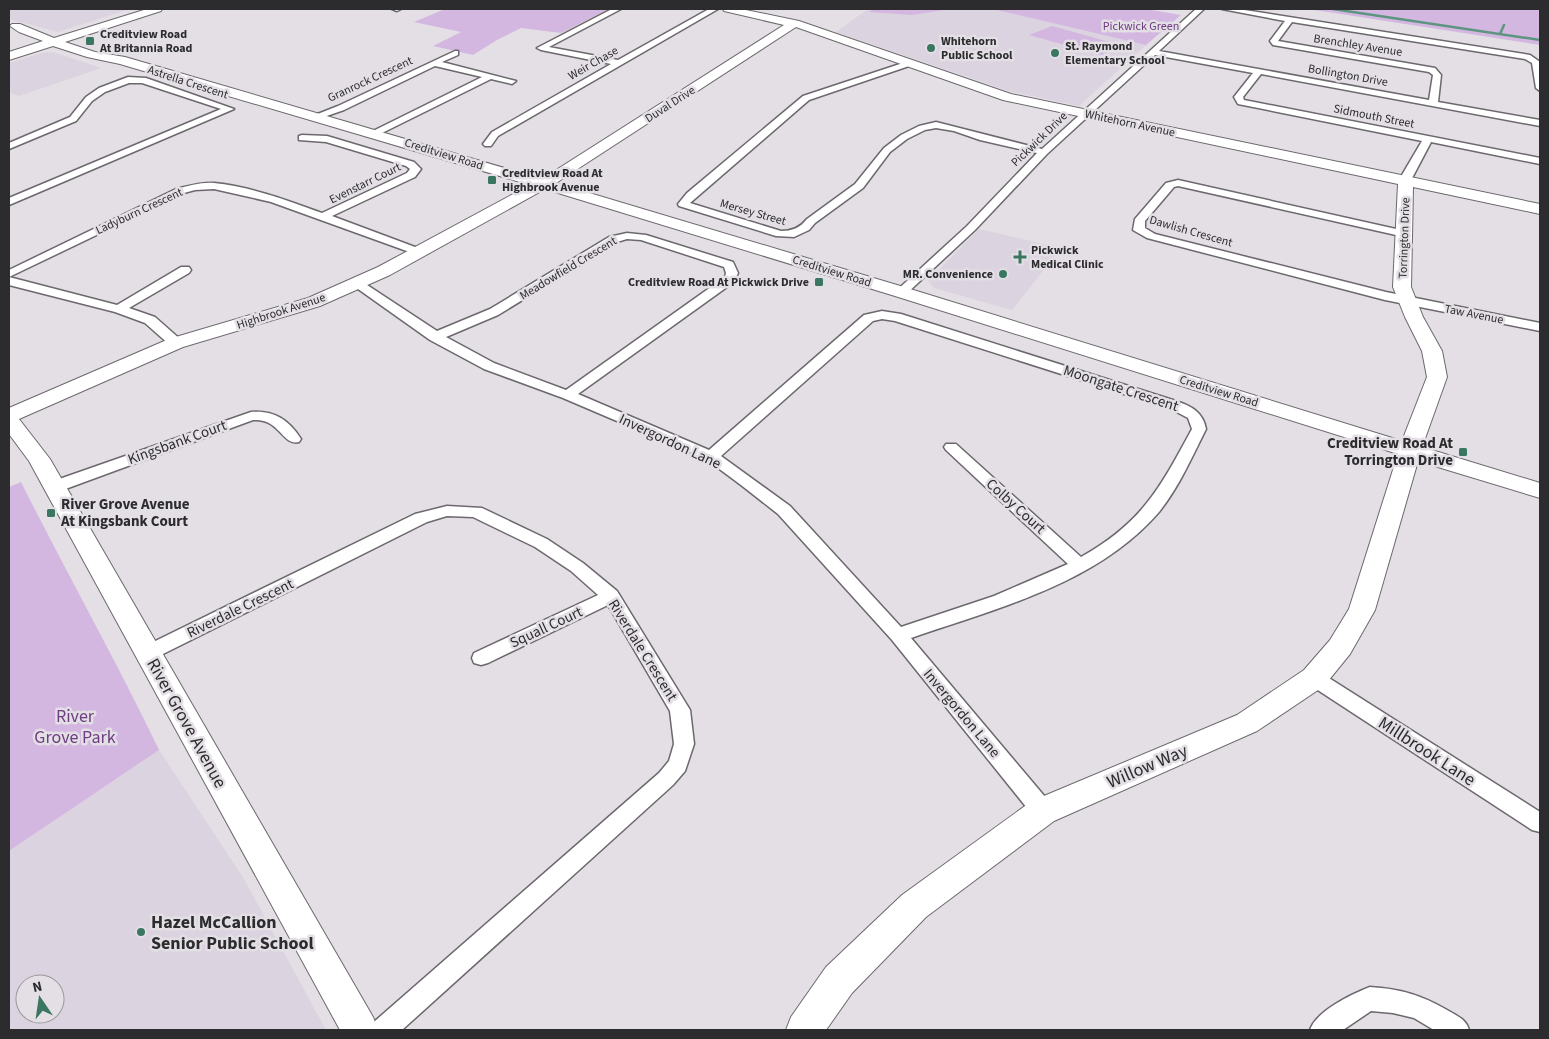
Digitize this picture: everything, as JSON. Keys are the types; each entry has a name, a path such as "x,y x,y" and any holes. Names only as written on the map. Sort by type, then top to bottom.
{"street":[{"path":"55,38 136,9"},
{"path":"10,51 157,9"},
{"path":"616,9 541,48 618,63"},
{"name":"Weir Chase","path":"488,144 495,134 714,9"},
{"name":"Whitehorn Avenue","path":"728,9 795,23 1008,97 1540,209"},
{"name":"Pickwick Drive","path":"901,292 971,228 1044,152 1085,113 1200,9"},
{"path":"1226,9 1527,57 1536,62 1540,88"},
{"name":"Brenchley Avenue","path":"1290,19 1274,41 1276,43 1432,70 1437,74 1433,103"},
{"name":"Duval Drive","path":"544,184 795,23"},
{"path":"10,51 24,41 24,37 20,35 16,27"},
{"name":"Creditview Road","path":"16,27 91,46 121,56 121,60"},
{"path":"91,46 92,42 87,40 86,36 99,27"},
{"name":"Creditview Road","path":"55,38 107,59 121,60 315,118 376,133 901,292 1540,491"},
{"name":"Bollington Drive","path":"1152,52 1540,123"},
{"name":"Granrock Crescent","path":"315,118 341,108 456,54"},
{"name":"Granrock Crescent","path":"436,63 512,81"},
{"name":"Mersey Street","path":"909,63 806,98 691,195 683,204 780,234 789,235 806,229 811,221 859,186 888,150 904,137 922,128 936,124 983,138 1044,152"},
{"name":"Sidmouth Street","path":"1258,72 1238,97 1240,102 1540,161"},
{"path":"376,133 490,76"},
{"name":"Astrella Crescent","path":"9,146 73,120 93,94 112,85 133,79 143,80 229,109 9,202"},
{"name":"Evenstarr Court","path":"302,138 327,139 410,164 416,169 411,175 324,216"},
{"name":"Torrington Drive","path":"1411,451 1437,377 1432,351 1414,318 1402,287 1406,180 1428,139"},
{"name":"Highbrook Avenue","path":"9,416 176,343 314,302 357,284 544,184"},
{"name":"Dawlish Crescent","path":"1405,234 1198,186 1178,184 1170,185 1139,221 1139,230 1151,236 1408,301"},
{"name":"Ladyburn Crescent","path":"9,274 180,191 195,186 214,186 274,199 419,252"},
{"name":"Meadowfield Crescent","path":"436,336 494,312 613,239 620,237 642,237 729,265 732,273 730,279 568,395"},
{"path":"119,309 184,270"},
{"path":"9,281 119,309 150,320 176,343"},
{"name":"Invergordon Lane","path":"357,284 452,348 489,366 568,395 711,456 747,481 784,510 898,635 1043,810"},
{"name":"Taw Avenue","path":"1408,301 1540,327"},
{"name":"Moongate Crescent","path":"711,456 869,318 882,315 897,317 1161,401 1194,415 1198,421 1199,429 1154,507 1121,541 1080,566 1036,587 898,635"},
{"name":"Kingsbank Court","path":"54,487 251,416 270,416 284,425 294,439"},
{"name":"River Grove Avenue","path":"9,420 39,459 360,1030"},
{"name":"Colby Court","path":"951,447 1080,566"},
{"name":"Willow Way","path":"804,1030 839,980 914,906 1043,810 1247,723 1314,678 1340,646 1362,610 1411,451"},
{"name":"Riverdale Crescent","path":"148,654 421,518 447,511 476,512 541,543 577,568 611,596 680,710 684,744 678,765 666,779 384,1030"},
{"name":"Squall Court","path":"481,658 611,596"},
{"name":"Millbrook Lane","path":"1314,678 1540,823"},
{"path":"1322,1030 1354,1007 1370,999 1393,1001 1418,1007 1456,1030"}],"shaded area":[{"path":"9,9 130,9 58,32 9,19"},
{"path":"868,9 992,9 1146,45 1079,106 1009,91 836,32"},
{"path":"53,52 101,68 19,96 9,92 9,63 42,53"},
{"path":"979,229 1061,248 1012,310 934,288 928,281"},
{"name":"Hazel McCallion Senior Public School","path":"159,750 244,879 326,1030 9,1030 9,851"}],"green space":[{"path":"445,9 609,9 561,33 521,28 473,55 433,46 461,32 414,22"},
{"path":"873,9 950,9 912,15 869,12"},
{"name":"Pickwick Green","path":"992,9 1146,9 1181,15 1146,45"},
{"path":"1306,9 1540,9 1540,45 1328,12"},
{"path":"1052,26 1124,46 1101,55 1029,35"},
{"name":"River Grove Park","path":"21,482 159,750 9,851 9,487"}],"waterway":[{"path":"1333,9 1540,40"},
{"path":"1500,34 1504,25"}],"place":[{"name":"Creditview Road At Britannia Road","path":"90,41"},
{"name":"Whitehorn Public School","path":"931,48"},
{"name":"St. Raymond Elementary School","path":"1055,53"},
{"name":"Creditview Road At Highbrook Avenue","path":"492,180"},
{"name":"Pickwick Medical Clinic","path":"1020,257"},
{"name":"MR. Convenience","path":"1003,274"},
{"name":"Creditview Road At Pickwick Drive","path":"819,282"},
{"name":"Creditview Road At Torrington Drive","path":"1463,452"},
{"name":"River Grove Avenue At Kingsbank Court","path":"51,513"},
{"name":"Hazel McCallion Senior Public School","path":"141,932"}]}
